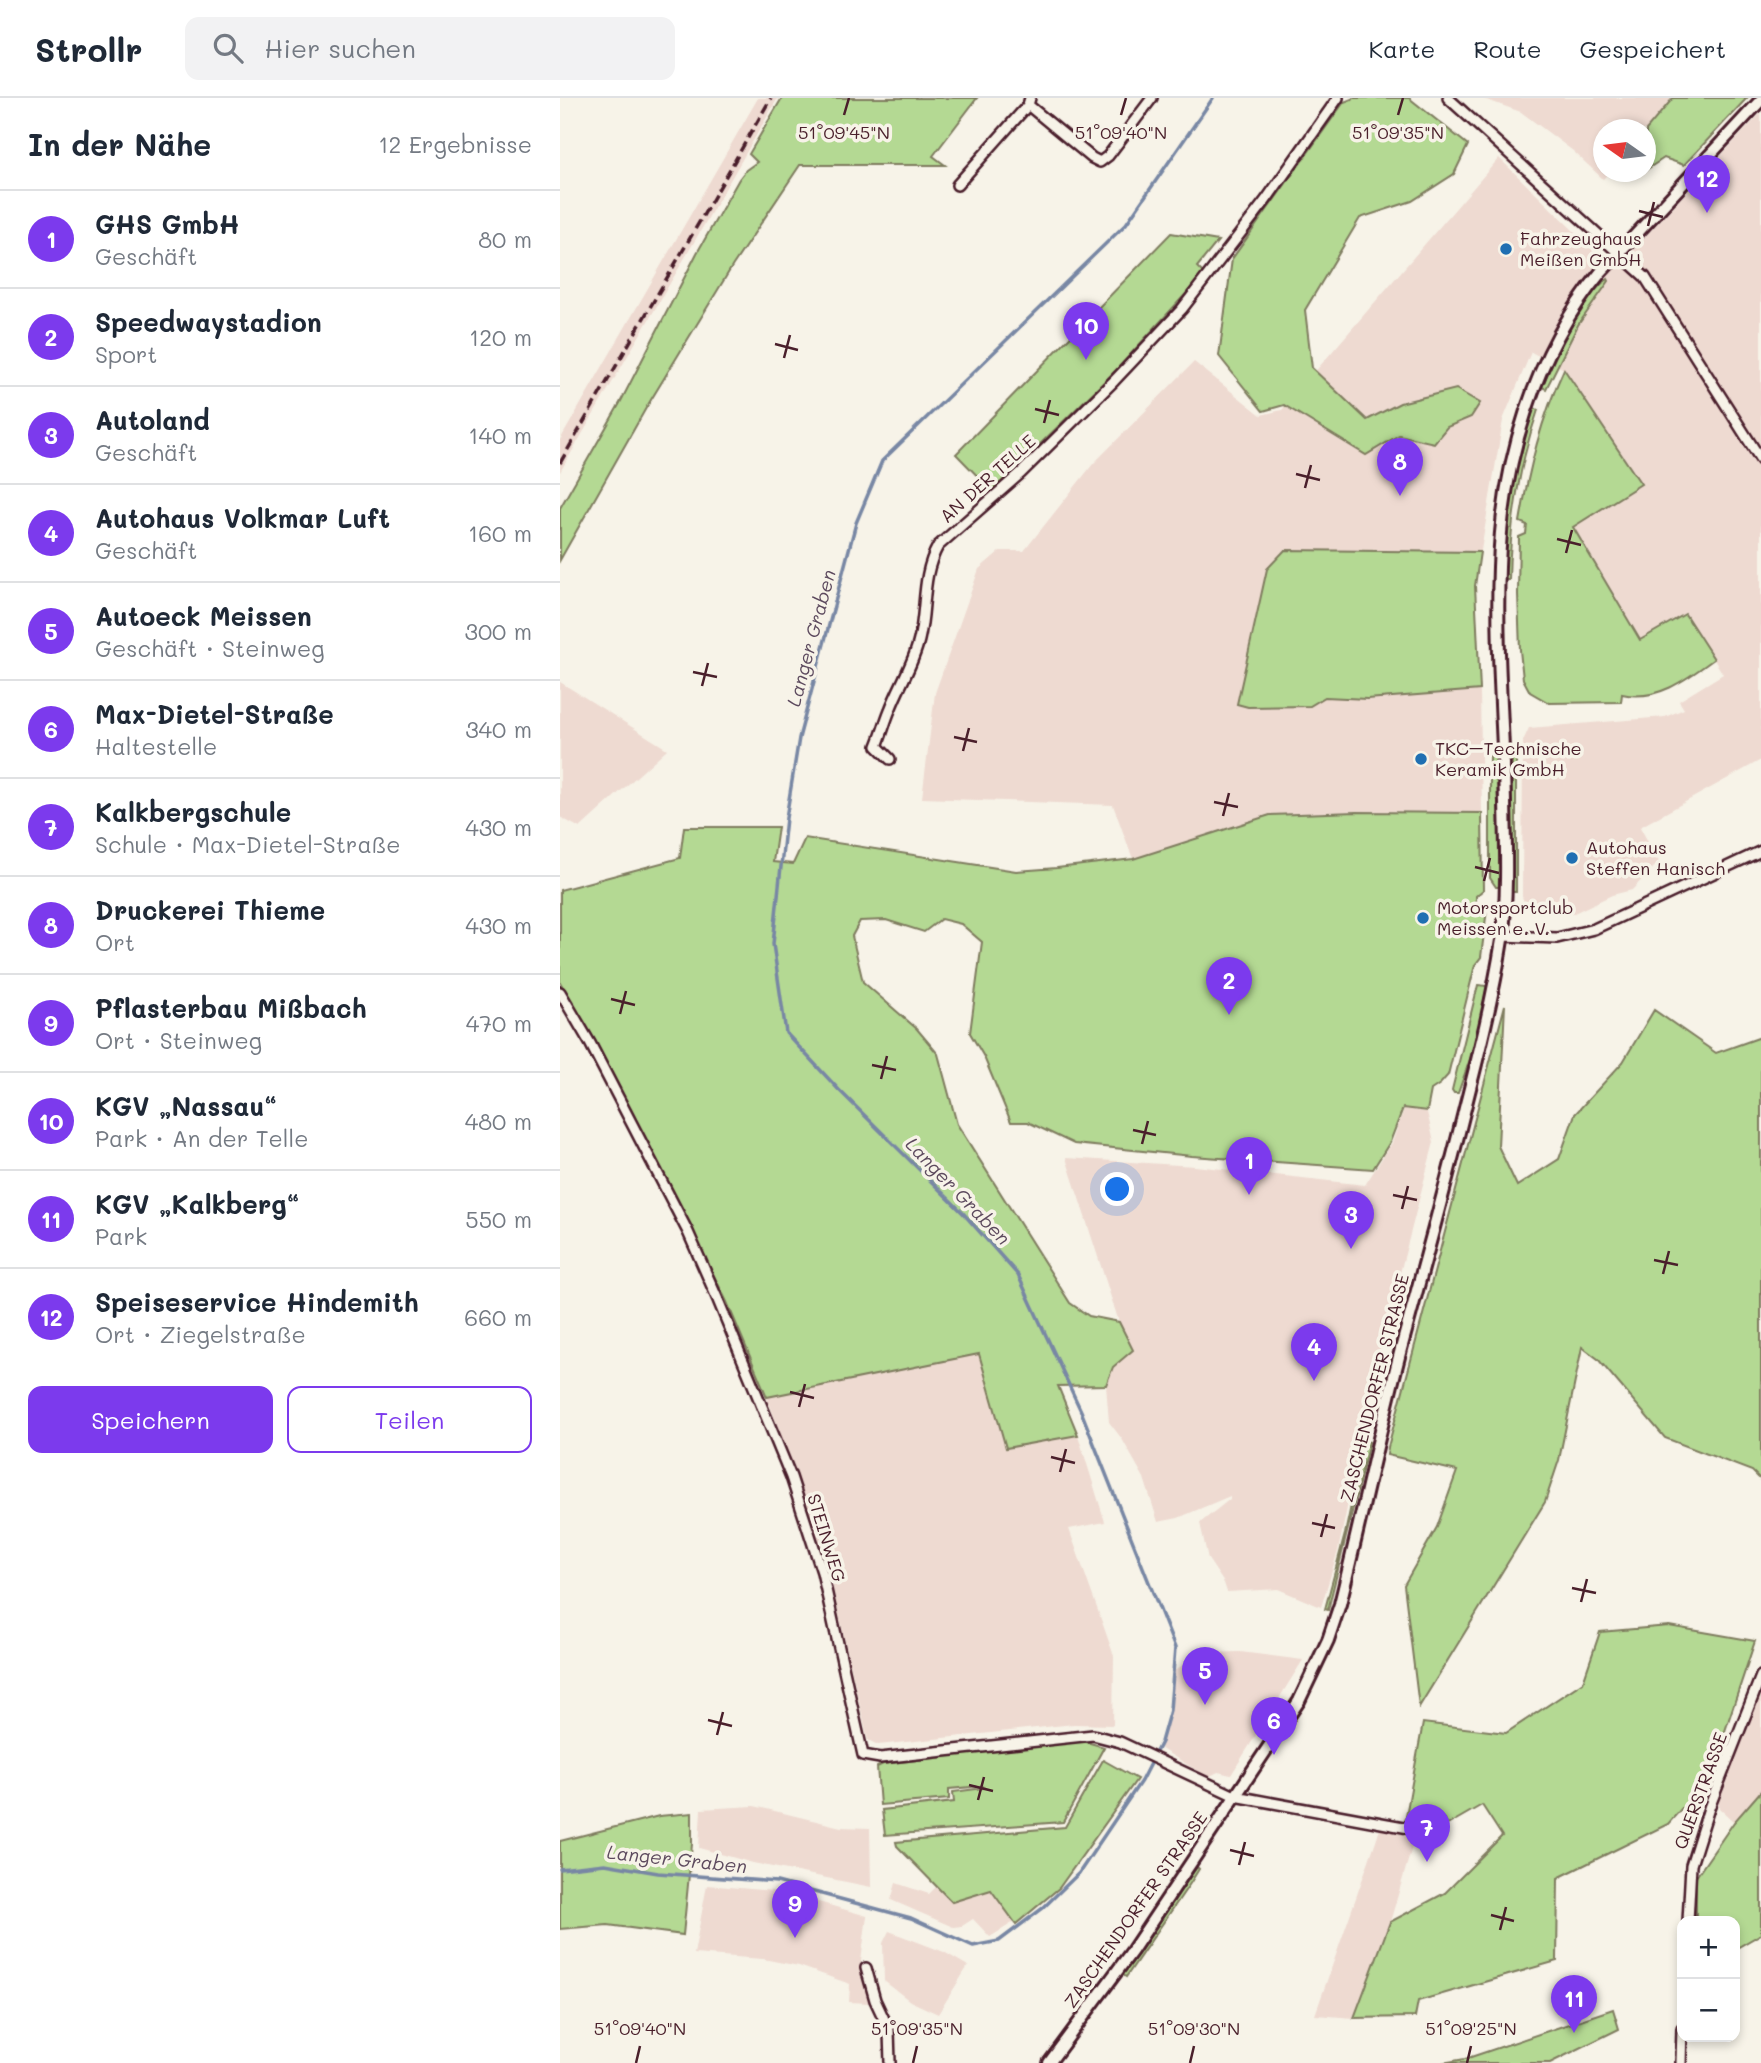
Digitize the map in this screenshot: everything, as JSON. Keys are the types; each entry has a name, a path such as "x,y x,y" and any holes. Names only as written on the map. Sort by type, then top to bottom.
{"street":[{"path":"957,185 1029,102 1092,158 1100,162 1108,156 1152,98"},
{"name":"AN DER TELLE","path":"890,758 877,746 915,656 921,629 925,582 929,562 937,546 1021,474 1182,309 1266,200 1338,98"},
{"path":"1448,98 1633,264 1651,285 1761,460"},
{"name":"ZASCHENDORFER STRASSE","path":"1049,2063 1119,1969 1299,1701 1328,1640 1340,1604 1400,1353 1482,1041 1502,936 1506,840 1498,621 1499,564 1509,477 1527,410 1556,340 1586,292 1761,100"},
{"path":"1502,936 1547,938 1569,936 1594,929 1761,851"},
{"name":"STEINWEG","path":"560,992 688,1232 791,1478 822,1572 863,1755 880,1758 906,1756 1080,1735 1106,1738 1138,1750 1235,1796 1425,1831 1440,1824"},
{"name":"QUERSTRASSE","path":"1688,1916 1691,1865 1709,1808 1761,1676"},
{"path":"866,1968 875,2000 887,2021 890,2063"},
{"path":"1681,2063 1682,2042"}],"shaded area":[{"path":"758,98 778,98 560,472 560,440"},
{"path":"1481,98 1673,98 1655,119 1593,119 1593,170 1521,112"},
{"path":"1761,113 1761,760 1640,827 1659,862 1632,890 1612,895 1572,914 1538,912 1525,907 1522,896 1523,741 1529,728 1665,717 1684,709 1679,701 1723,674 1685,614 1640,640 1572,527 1641,483 1564,369 1531,352 1503,420 1475,586 1482,813 1356,812 1270,815 1133,859 1113,805 922,798 935,693 979,569 1000,551 1024,551 1093,464 1194,362 1261,415 1282,410 1499,158 1614,270"},
{"path":"560,682 667,749 580,828 560,817"},
{"path":"1404,1109 1427,1112 1434,1142 1379,1354 1338,1551 1321,1607 1278,1589 1227,1592 1208,1559 1200,1523 1230,1499 1230,1496 1178,1518 1158,1522 1144,1478 1109,1422 1106,1385 1113,1367 1132,1349 1119,1322 1066,1158 1195,1166 1365,1185 1392,1143"},
{"path":"979,1354 1006,1448 1078,1435 1105,1522 1069,1529 1114,1656 1113,1725 1074,1724 878,1745 868,1740 828,1567 767,1397"},
{"path":"1240,1652 1303,1660 1231,1775 1218,1772 1208,1777 1158,1747 1170,1710 1174,1671 1201,1653"},
{"path":"1761,1686 1761,1791 1734,1822 1719,1808 1718,1799"},
{"path":"754,1806 841,1827 870,1828 871,1887 753,1863 699,1848 701,1809"},
{"path":"1380,1829 1415,1837 1390,1922 1354,2018 1315,2015"},
{"path":"896,1883 929,1894 937,1886 952,1902 991,1890 1014,1922 990,1937 973,1919 962,1926 953,1927 891,1900"},
{"path":"707,1885 784,1892 867,1916 860,1969 869,2003 849,2002 850,1984 799,1966 763,1959 694,1954"},
{"path":"889,1931 944,1952 968,1966 938,2014 910,2001 884,1981 883,1943"}],"green space":[{"path":"782,98 977,98 933,156 945,165 800,165 733,265 646,408 560,560 560,508 620,403 697,253 739,179 757,162 749,154"},
{"path":"1354,98 1409,98 1468,145 1454,174 1412,201 1360,218 1305,310 1312,368 1367,420 1400,403 1456,389 1480,403 1471,417 1447,427 1434,443 1399,435 1366,455 1284,405 1263,411 1219,356 1232,259 1344,102"},
{"path":"1673,98 1747,98 1684,165 1664,158 1656,163 1655,119"},
{"path":"1171,233 1218,241 1197,267 1204,274 1117,369 992,491 956,454"},
{"path":"1608,279 1578,325 1546,389 1542,387 1579,313 1589,298"},
{"path":"1564,369 1641,484 1573,527 1640,640 1685,614 1714,659 1671,687 1647,695 1622,694 1621,702 1549,703 1530,692 1523,679 1518,594 1519,537 1526,534 1527,525 1520,522 1537,444"},
{"path":"1534,408 1538,410 1521,473 1511,537 1509,580 1505,580 1506,537 1512,493"},
{"path":"1285,550 1480,552 1475,586 1480,690 1367,699 1325,697 1310,706 1248,707 1237,704 1267,569"},
{"path":"1512,752 1516,754 1516,892 1511,892"},
{"path":"1495,753 1501,851 1500,887 1496,887 1490,878 1490,754"},
{"path":"1356,812 1482,813 1483,890 1476,896 1476,906 1487,909 1481,957 1475,965 1448,1075 1431,1090 1427,1111 1403,1108 1390,1142 1373,1169 1192,1156 1074,1144 1028,1122 1011,1122 984,1057 970,1033 982,942 961,924 941,919 924,932 886,920 860,921 852,936 863,982 917,1029 938,1054 957,1124 1070,1303 1089,1316 1119,1322 1133,1350 1113,1367 1106,1385 1058,1386 1078,1435 1006,1448 979,1354 767,1397 727,1302 656,1159 595,1041 560,982 560,890 680,858 684,827 778,827 773,862 793,864 805,838 1016,871 1133,859 1270,815"},
{"path":"1478,985 1487,986 1475,1045 1458,1093 1454,1093 1452,1090"},
{"path":"1505,1005 1498,1146 1517,1186 1559,1159 1575,1114 1623,1062 1654,1010 1716,1053 1761,1037 1761,1480 1752,1471 1665,1438 1598,1359 1582,1347 1559,1460 1545,1502 1419,1707 1404,1585 1437,1527 1457,1471 1387,1455"},
{"path":"1365,1440 1369,1442 1328,1610 1325,1609 1345,1534"},
{"path":"1669,1626 1755,1641 1710,1776 1668,1824 1558,1878 1557,1961 1418,2001 1415,2017 1354,2018 1390,1922 1445,1893 1502,1836 1482,1805 1442,1828 1405,1821 1423,1723 1506,1733 1583,1682 1600,1632"},
{"path":"1083,1741 1104,1747 1063,1822 885,1835 882,1810 954,1802 953,1792 984,1788 949,1789 949,1799 880,1805 877,1767 883,1764"},
{"path":"1103,1760 1137,1779 1059,1888 1016,1924 991,1890 952,1902 897,1846 896,1842 1065,1827"},
{"path":"1761,1791 1761,1934 1740,1946 1740,1916 1696,1916 1696,1877 1734,1822"},
{"path":"692,1813 692,1844 683,1935 608,1925 560,1929 560,1841 659,1816"},
{"path":"1197,1867 1199,1869 1191,1882 1126,1977 1122,1974"},
{"path":"1613,2009 1619,2029 1550,2063 1442,2063 1465,2059"}],"waterway":[{"name":"Langer Graben","path":"560,1869 605,1864 658,1873 777,1882 911,1918 973,1946 999,1941 1043,1908 1079,1873 1141,1781 1161,1742 1170,1710 1175,1648 1081,1411 1018,1275 963,1213 839,1090 786,1033 773,944 786,818 799,738 856,523 882,461 1126,224 1213,98"}],"railway":[{"path":"560,463 771,98"}],"place":[{"name":"Speiseservice Hindemith","path":"1707,213"},
{"name":"Fahrzeughaus Meißen GmbH","path":"1506,249"},
{"name":"KGV „Nassau“","path":"1086,360"},
{"name":"Druckerei Thieme","path":"1400,496"},
{"name":"TKC–Technische Keramik GmbH","path":"1421,759"},
{"name":"Autohaus Steffen Hanisch","path":"1572,858"},
{"name":"Motorsportclub Meissen e. V.","path":"1423,918"},
{"name":"Speedwaystadion","path":"1229,1015"},
{"name":"GHS GmbH","path":"1249,1195"},
{"name":"Autoland","path":"1351,1249"},
{"name":"Autohaus Volkmar Luft","path":"1314,1381"},
{"name":"Autoeck Meissen","path":"1205,1705"},
{"name":"Max-Dietel-Straße","path":"1274,1755"},
{"name":"Kalkbergschule","path":"1427,1862"},
{"name":"Pflasterbau Mißbach","path":"795,1938"},
{"name":"KGV „Kalkberg“","path":"1574,2033"}]}
